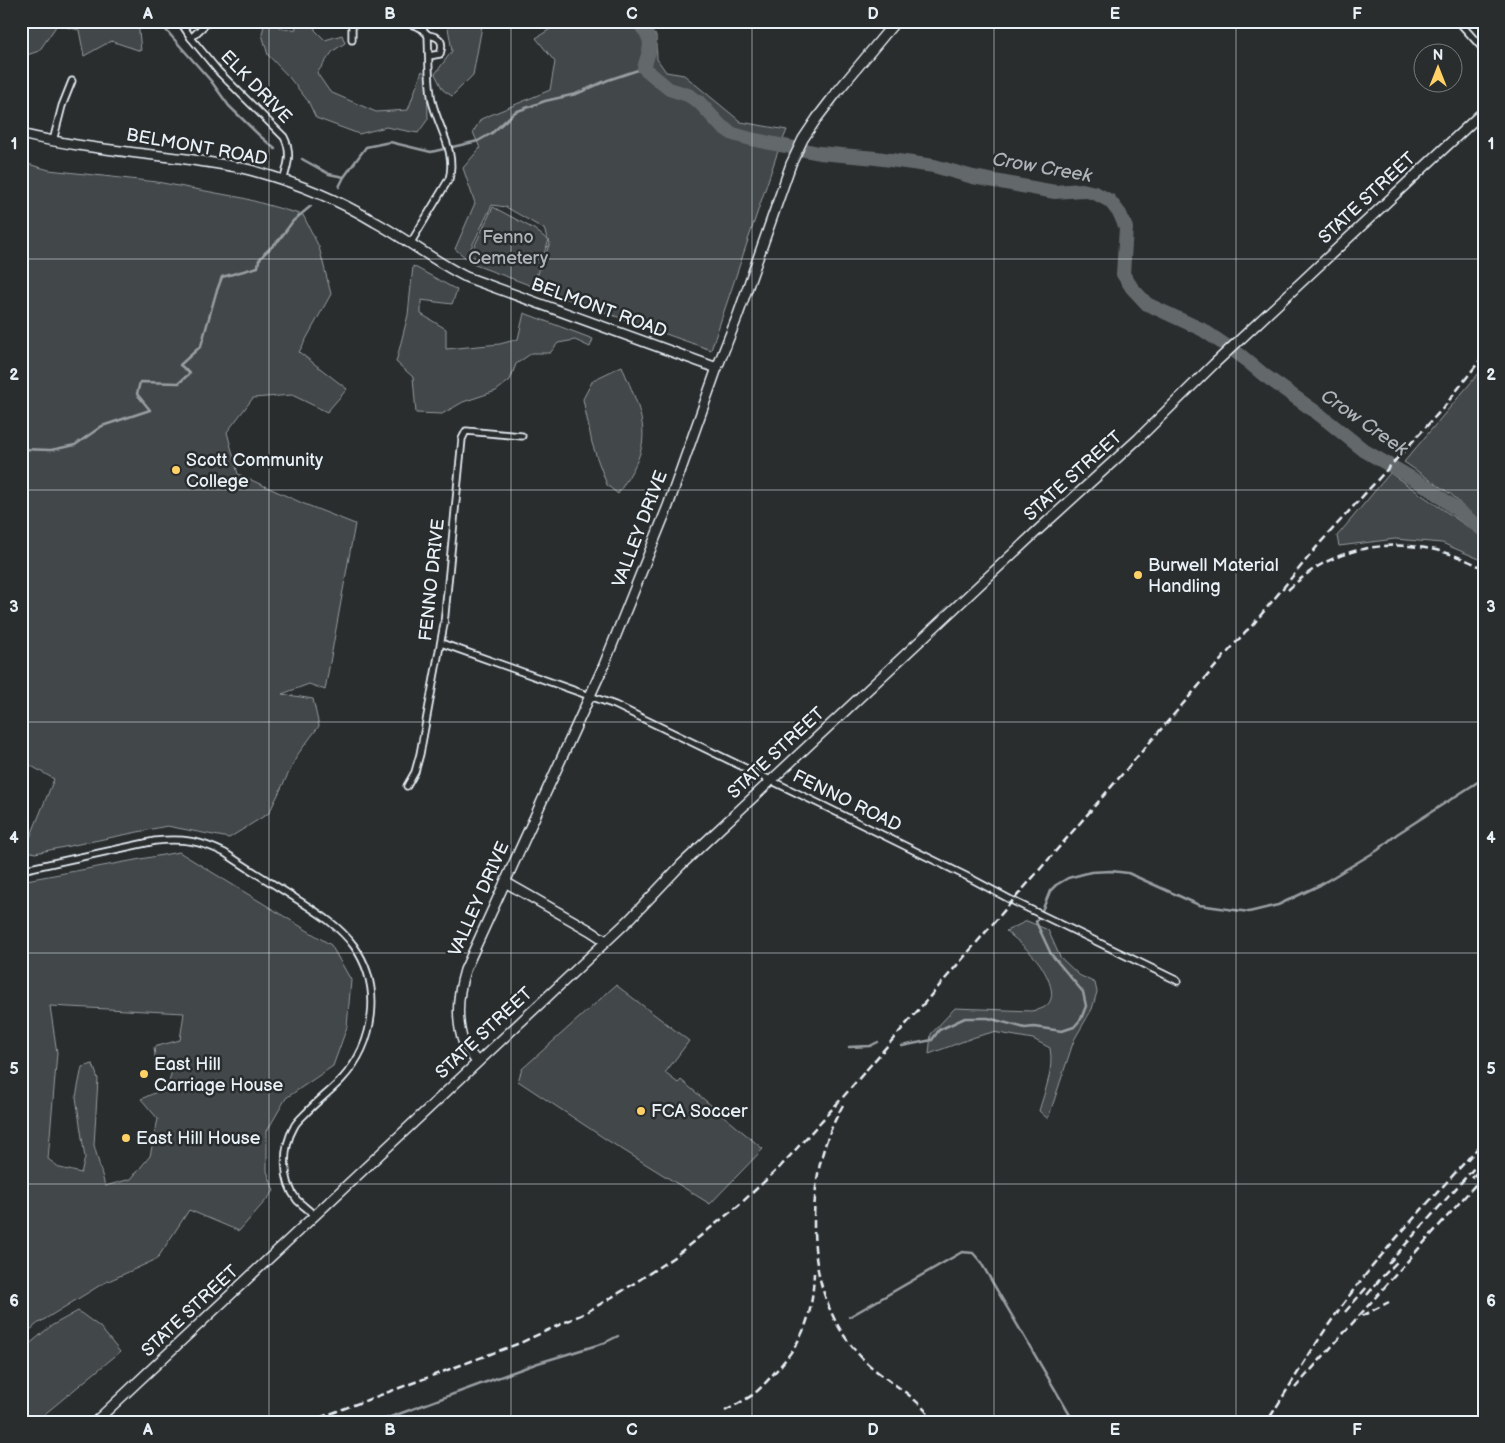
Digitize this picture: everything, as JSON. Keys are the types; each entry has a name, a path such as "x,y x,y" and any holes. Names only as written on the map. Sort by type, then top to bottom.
{"main road":[{"name":"VALLEY DRIVE","path":"477,1062 462,1040 458,1012 458,1000 465,970 604,665 668,506 738,315 790,164 808,132 837,92 896,21"},
{"name":"STATE STREET","path":"95,1422 629,920 681,865 771,780 1138,439 1214,364 1484,111"},
{"name":"BELMONT ROAD","path":"21,134 53,141 226,165 257,172 332,199 376,222 440,264 482,284 717,368"},
{"path":"505,882 606,941"}],"street":[{"name":"ELK DRIVE","path":"180,21 191,38 226,79 284,137 288,146 289,157 283,181"},
{"path":"191,38 209,21"},
{"path":"352,21 352,40"},
{"path":"403,21 421,28 428,35 436,36 441,40 440,54 429,56"},
{"path":"1458,21 1484,50"},
{"path":"410,244 449,179 452,167 449,149 434,109 432,98 428,35"},
{"path":"53,141 62,106 72,81"},
{"name":"FENNO DRIVE","path":"407,786 415,772 420,754 441,643 462,439 466,431 522,436"},
{"name":"FENNO ROAD","path":"441,643 615,705 1178,981"},
{"path":"21,870 155,841 171,839 191,840 209,845 226,853 328,919 344,934 362,960 371,986 373,1008 369,1033 364,1047 353,1065 342,1079 306,1112 294,1127 287,1143 285,1163 288,1182 297,1199 314,1215"}],"green space":[{"path":"34,21 138,21 141,51 111,41 84,56 79,30 57,25 39,51 21,57 21,31"},
{"path":"265,21 290,30 296,29 295,21 314,21 315,30 325,40 342,35 345,43 333,51 317,73 330,92 376,112 408,110 422,71 427,75 428,119 418,133 386,127 359,134 316,118 308,101 268,55 262,34"},
{"path":"448,21 483,21 473,75 452,96 443,90 435,74 452,51"},
{"name":"Fenno Cemetery","path":"563,21 633,21 640,30 656,35 657,59 666,72 684,75 741,122 787,130 777,154 711,350 533,287 550,243 549,240 532,286 467,262 493,207 534,229 548,240 544,229 506,207 492,205 466,258 455,249 475,203 463,168 480,148 473,132 481,119 550,90 555,62 536,38"},
{"name":"Scott Community College","path":"21,162 49,170 157,182 243,198 303,215 319,247 331,294 299,352 347,389 327,412 292,395 253,398 227,432 238,474 302,503 355,524 325,690 309,684 282,694 313,699 319,726 298,754 269,813 229,838 167,826 35,853 25,850 54,779 21,760"},
{"path":"413,266 457,290 452,304 421,300 421,314 446,329 446,349 500,344 518,339 524,313 593,339 590,347 575,340 558,343 550,353 532,353 516,364 510,380 496,391 463,402 442,414 416,413 413,377 396,362 408,315"},
{"path":"622,366 637,404 643,435 638,458 618,494 607,485 597,458 583,399 593,380"},
{"path":"1484,367 1484,522 1467,511 1452,495 1404,462"},
{"path":"1390,473 1484,538 1484,561 1442,543 1395,539 1339,546 1337,536"},
{"path":"179,852 331,945 351,980 347,1027 333,1066 286,1098 267,1131 267,1171 274,1191 239,1231 189,1210 157,1259 102,1284 37,1324 21,1338 21,881","holes":["50,1006 184,1013 180,1040 154,1047 156,1065 172,1070 168,1087 141,1099 158,1119 150,1156 131,1179 105,1186 94,1145 98,1079 93,1064 82,1067 76,1097 85,1158 81,1173 60,1168 48,1159 57,1053"]},
{"path":"1027,921 1048,930 1060,957 1079,975 1095,983 1097,992 1092,1009 1074,1040 1048,1119 1039,1111 1050,1072 1050,1048 1033,1039 993,1032 929,1054 931,1034 955,1008 1031,1011 1041,1009 1051,1000 1051,986 1040,964 1033,955 1006,931"},
{"name":"FCA Soccer","path":"616,985 689,1041 665,1073 678,1083 681,1080 763,1149 710,1204 607,1140 518,1081 522,1069"},
{"path":"78,1311 100,1327 120,1352 35,1422 21,1422 21,1351 51,1326"}],"waterway":[{"path":"135,21 134,27 158,21 211,81 229,106 275,149"},
{"name":"Crow Creek","path":"637,21 647,34 650,43 644,68 669,89 688,95 699,102 721,126 733,134 819,153 934,166 973,177 1055,192 1082,190 1095,193 1110,201 1120,214 1126,228 1123,274 1132,288 1147,304 1203,330 1240,355 1365,451 1429,488 1484,531"},
{"path":"339,187 366,147 390,142 431,152 478,141 492,133 515,112 545,101 576,94 608,80 644,68"},
{"path":"302,159 329,174 344,177"},
{"path":"21,449 51,450 75,445 102,426 150,410 137,394 140,382 179,383 190,373 180,365 201,346 222,277 258,267 259,260 265,253 279,240 293,221 311,206"},
{"path":"902,1046 932,1040 939,1030 965,1018 988,1018 1025,1028 1034,1027 1062,1031 1074,1027 1081,1019 1086,1006 1083,992 1051,954 1036,922 1050,891 1068,878 1091,872 1111,871 1128,873 1199,905 1249,912 1278,905 1320,885 1378,850 1397,834 1484,778"},
{"path":"849,1047 870,1046 878,1042"},
{"path":"849,1317 962,1252 973,1253 980,1261 1074,1422"},
{"path":"377,1422 538,1363 604,1343 618,1336"}],"railway":[{"path":"308,1422 520,1343 585,1313 674,1257 738,1206 780,1167 843,1097 1251,627 1320,543 1444,407 1484,355"},
{"path":"1288,590 1307,574 1328,561 1366,548 1386,546 1427,548 1447,553 1484,569"},
{"path":"843,1105 824,1148 815,1193 815,1244 820,1281 833,1316 853,1348 875,1370 919,1404 934,1422"},
{"path":"1270,1417 1350,1294 1377,1260 1484,1141"},
{"path":"1388,1264 1484,1157"},
{"path":"1472,1178 1484,1164"},
{"path":"1295,1388 1484,1175"},
{"path":"1367,1295 1397,1262"},
{"path":"725,1411 754,1394 776,1371 794,1348 809,1315 814,1273"},
{"path":"1345,1312 1368,1286"},
{"path":"1362,1316 1389,1302"}],"place":[{"name":"Scott Community College","path":"176,470"},
{"name":"Burwell Material Handling","path":"1138,575"},
{"name":"East Hill Carriage House","path":"144,1074"},
{"name":"FCA Soccer","path":"641,1111"},
{"name":"East Hill House","path":"126,1138"}]}
